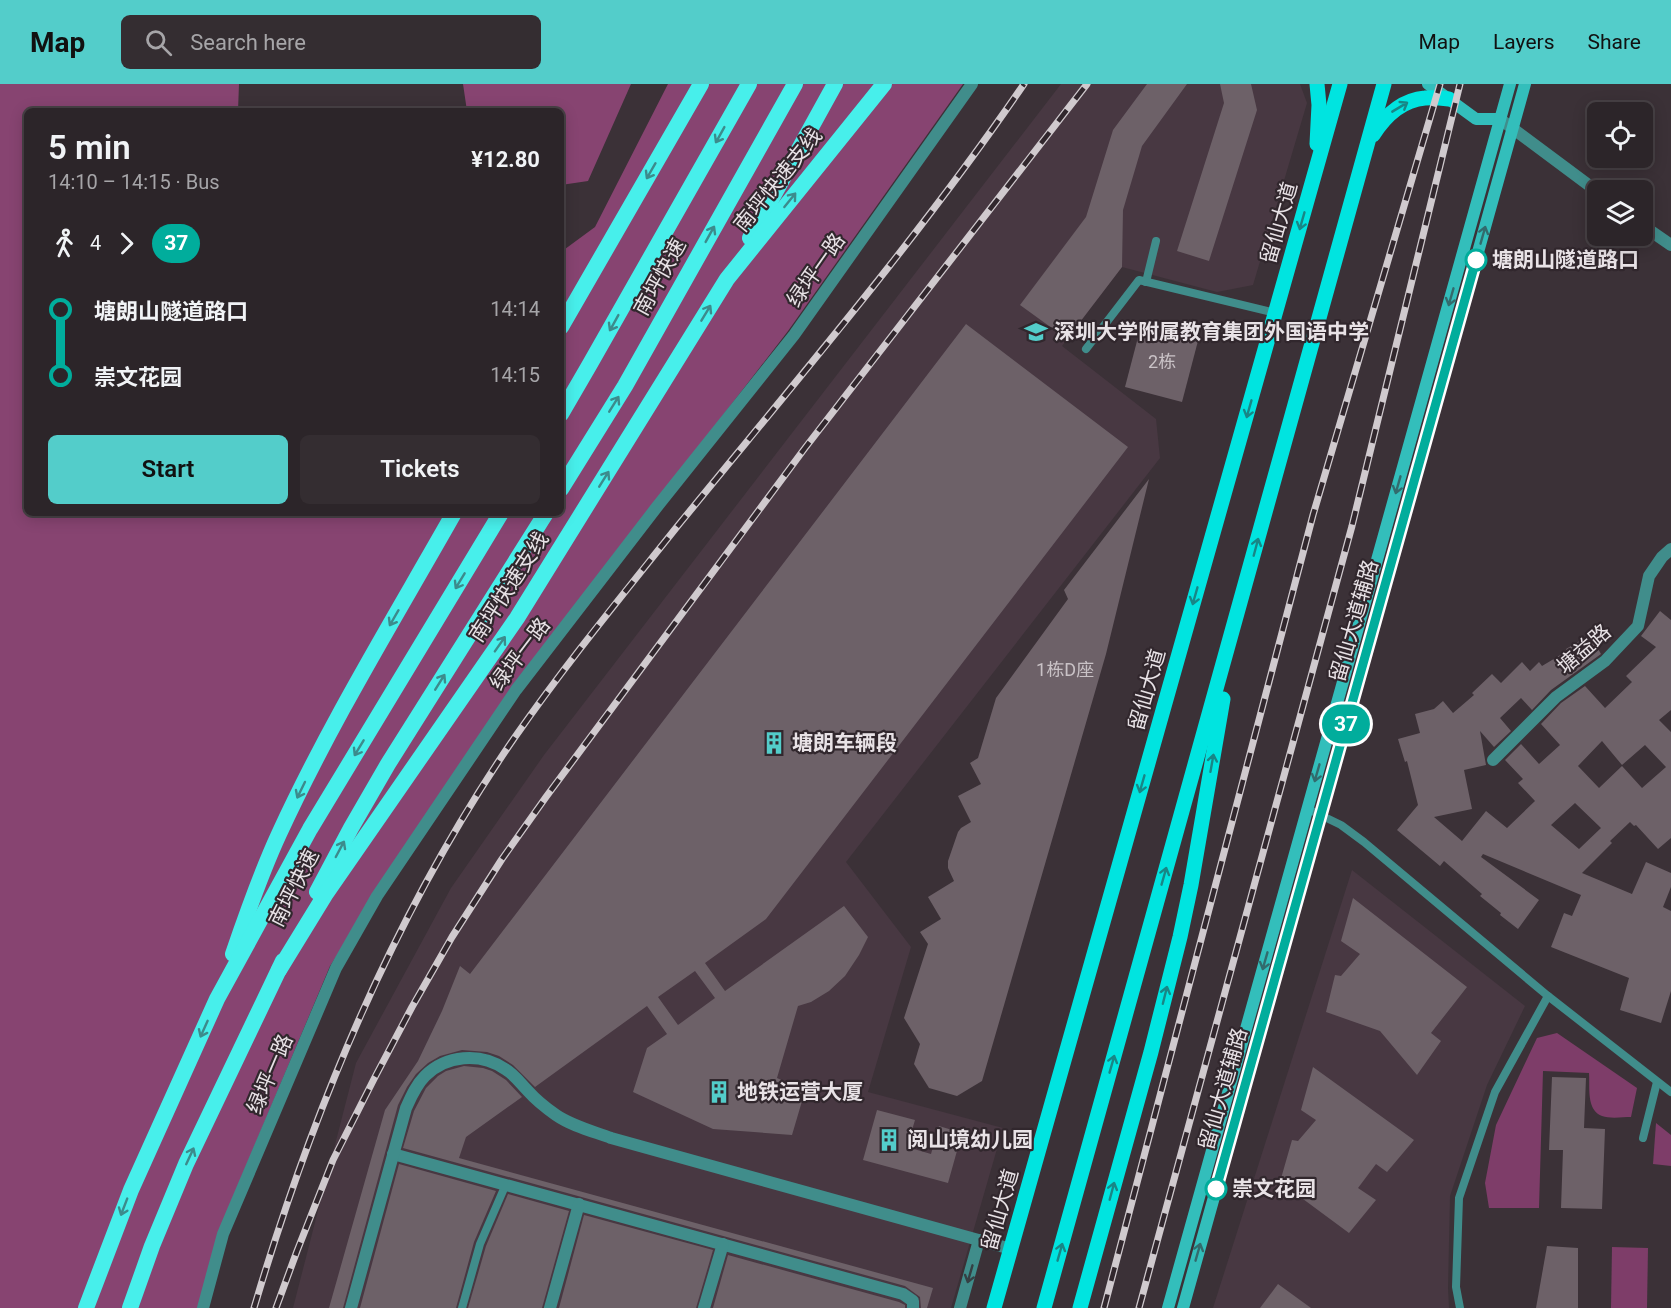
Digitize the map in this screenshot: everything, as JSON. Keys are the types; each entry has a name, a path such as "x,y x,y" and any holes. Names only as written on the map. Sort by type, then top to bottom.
{"highway":[{"path":"564,322 701,84"},
{"name":"南坪快速","path":"564,409 749,84"},
{"name":"南坪快速","path":"564,484 625,386 795,84"},
{"path":"727,279 836,84"},
{"name":"南坪快速支线","path":"279,970 325,895 517,618 727,279 882,87"},
{"path":"217,999 253,895 312,767 452,516"},
{"name":"南坪快速","path":"86,1308 131,1190 217,999 310,830 499,516"},
{"name":"南坪快速","path":"130,1308 152,1246 186,1164 316,893 395,754 544,516"}],"main road":[{"path":"1311,186 1318,140 1317,84"},
{"name":"留仙大道","path":"994,1308 1340,84"},
{"path":"1044,1308 1384,84"},
{"path":"1428,84 1476,119 1500,119"},
{"name":"留仙大道辅路","path":"1168,1308 1510,84"},
{"name":"留仙大道辅路","path":"1182,1308 1526,84"},
{"path":"1367,145 1379,125 1393,111 1410,101 1426,97 1449,99"},
{"path":"1080,1308 1151,1052 1180,937 1239,610"}],"street":[{"name":"绿坪一路","path":"203,1308 223,1234 336,968 377,896 516,690 656,508 794,335 972,84"},
{"path":"1500,119 1587,184"},
{"path":"1653,233 1671,246"},
{"name":"塘益路","path":"1493,760 1556,697 1605,661 1638,626 1649,576 1662,557 1671,549"},
{"path":"351,1308 402,1121 413,1094 423,1078 434,1068 458,1059 488,1060 505,1069 542,1105 558,1116 611,1138 1011,1249"},
{"path":"393,1154 903,1294 913,1301 913,1308"},
{"path":"550,1308 579,1204"},
{"path":"960,1308 980,1240"},
{"path":"704,1308 723,1244"}],"lane":[{"path":"1146,282 1156,241"},
{"path":"1086,349 1139,280 1276,313"},
{"path":"1308,809 1341,825 1364,842 1548,996 1671,1092"},
{"path":"1460,1308 1456,1287 1459,1198 1495,1092 1548,996"},
{"path":"1643,1138 1658,1082"},
{"path":"462,1308 480,1244 506,1184"}],"shaded area":[{"path":"0,84 239,84 238,108 24,108 24,516 564,516 564,250 595,227 668,84 963,84 788,331 514,686 330,966 218,1233 199,1308 0,1308"},
{"path":"463,84 631,84 588,181 564,185 564,108 467,108"},
{"name":"塘朗车辆段","path":"1061,84 1300,84 1307,103 1253,285 1217,292 1122,267 1062,346 1156,419 1160,458 846,862 911,947 868,1092 1003,1128 951,1308 293,1308 356,1063 451,888 544,755"},
{"path":"1352,870 1525,1006 1487,1085 1450,1196 1449,1308 1213,1308"},
{"path":"1557,1033 1637,1088 1631,1117 1602,1116 1593,1109 1589,1073 1543,1071 1539,1208 1489,1208 1485,1183 1496,1125 1537,1038"},
{"path":"1656,1123 1671,1135 1671,1166 1653,1164"},
{"path":"1612,1247 1648,1248 1647,1308 1611,1308"}],"building":[{"path":"1147,84 1187,84 1142,146 1123,210 1122,267 1067,339 1020,305 1086,217 1113,130"},
{"path":"1220,84 1251,84 1257,110 1209,261 1177,251 1224,103"},
{"path":"1142,322 1199,337 1182,402 1125,387"},
{"name":"塘朗车辆段","path":"966,324 1128,447 766,919 705,963 725,991 844,906 868,937 845,976 829,991 811,1002 798,1006 777,1078 805,1091 792,1135 713,1129 633,1092 647,1048 667,1034 647,1006 535,1087 513,1065 487,1052 462,1050 440,1056 416,1074 398,1105 343,1308 329,1308 385,1110 418,1061 460,966 470,974","holes":["695,971 715,998 678,1025 658,997"]},
{"path":"1149,479 1106,654 982,1081 957,1096 929,1088 914,1064 920,1044 904,1018 928,944 920,932 941,919 928,897 954,881 948,868 948,861 958,832 971,822 958,796 981,784 970,763 978,758 996,698 1068,599 1064,590"},
{"path":"1660,611 1671,620 1671,710 1659,720 1671,732 1671,838 1658,849 1636,825 1630,822 1582,873 1632,894 1646,862 1671,873 1671,887 1663,907 1671,911 1671,991 1661,1023 1620,1010 1629,978 1551,947 1564,913 1572,916 1581,895 1483,854 1481,857 1539,900 1518,929 1500,915 1501,913 1480,896 1482,894 1444,861 1440,866 1397,830 1418,805 1407,761 1405,762 1398,739 1420,733 1415,714 1434,709 1443,701 1453,713 1474,695 1472,693 1492,674 1501,683 1522,662 1530,671 1539,662 1542,666 1590,635 1601,654 1551,690 1532,710 1521,698 1500,718 1511,731 1494,747 1480,731 1486,765 1464,770 1472,809 1434,817 1462,841 1486,811 1507,828 1535,801 1518,783 1523,779 1505,760 1521,744 1539,764 1560,745 1541,724 1561,703 1585,686 1605,708 1632,682 1626,676 1656,647 1641,636","holes":["1602,741 1622,765 1645,745 1666,767 1642,788 1622,766 1599,788 1578,766","1575,803 1601,828 1579,849 1551,825"]},
{"path":"1353,898 1467,987 1431,1033 1441,1041 1417,1075 1380,1031 1326,1012 1335,975 1341,976 1360,954 1341,941"},
{"path":"464,1066 492,1071 506,1080 522,1097 466,1137 459,1158 933,1288 927,1308 921,1308 920,1297 905,1286 403,1148 414,1111 426,1088 446,1071"},
{"path":"1313,1067 1414,1140 1387,1172 1376,1164 1358,1188 1376,1200 1349,1233 1280,1182 1292,1140 1298,1141 1316,1120 1301,1110"},
{"path":"1552,1077 1586,1078 1584,1128 1605,1129 1602,1209 1561,1208 1563,1150 1549,1150"},
{"name":"阅山境幼儿园","path":"877,1110 915,1120 907,1147 931,1154 939,1126 962,1133 948,1183 863,1160"},
{"path":"399,1164 496,1191 474,1242 456,1308 360,1308"},
{"path":"508,1194 569,1211 542,1308 468,1308 486,1246"},
{"path":"584,1215 713,1250 696,1308 559,1308"},
{"path":"1547,1246 1578,1248 1578,1308 1536,1308"},
{"path":"728,1255 899,1302 905,1305 905,1308 713,1308"},
{"path":"1278,1284 1311,1308 1260,1308"}],"railway":[{"path":"254,1308 303,1159 362,1012 396,940 472,802 515,737 573,657 899,254 1024,84"},
{"path":"276,1308 333,1160 412,1007 452,937 502,859 805,448 1087,84"},
{"path":"1104,1308 1313,515 1440,84"},
{"path":"1139,1308 1352,526 1460,84"}],"bus line":[{"name":"37","path":"1216,1189 1476,260"}],"place":[{"name":"塘朗山隧道路口","path":"1476,260"},
{"name":"深圳大学附属教育集团外国语中学","path":"1036,332"},
{"name":"塘朗车辆段","path":"774,743"},
{"name":"地铁运营大厦","path":"719,1092"},
{"name":"阅山境幼儿园","path":"889,1140"},
{"name":"崇文花园","path":"1216,1189"}]}
